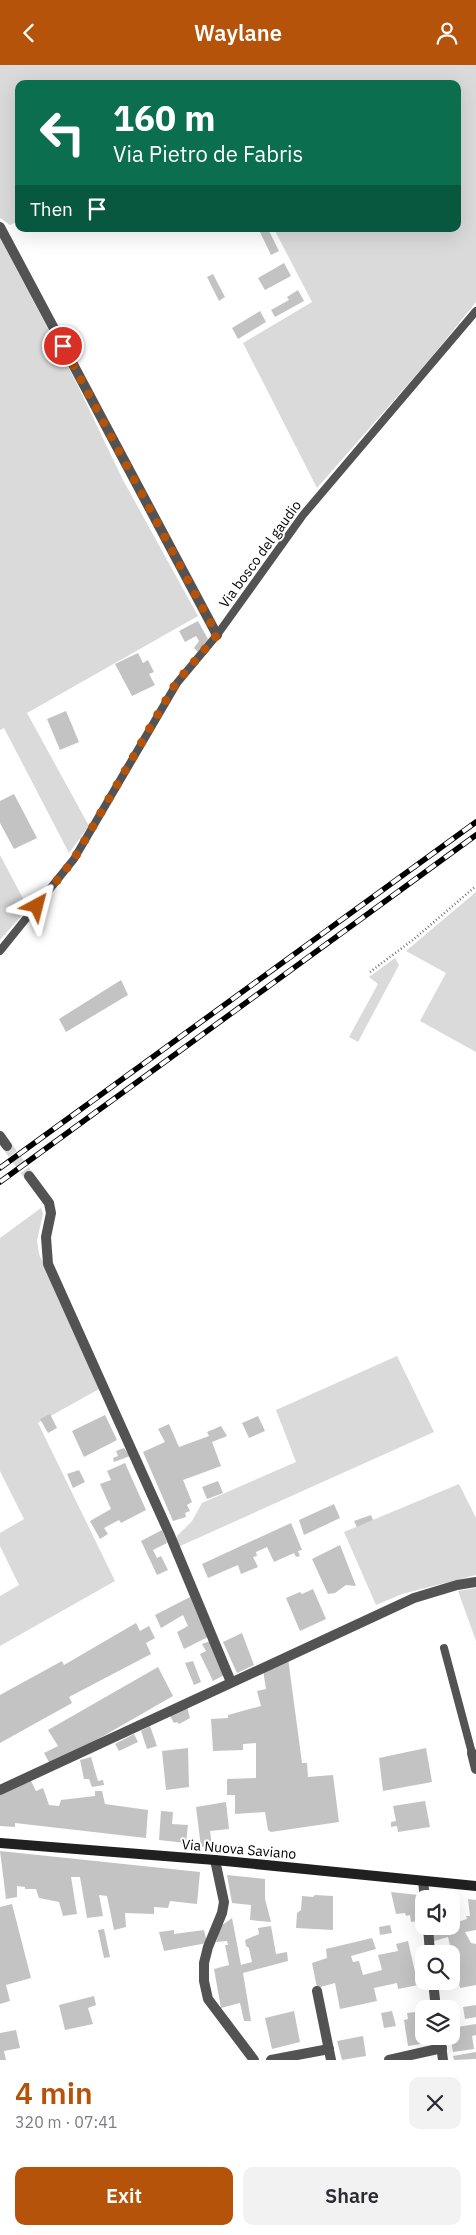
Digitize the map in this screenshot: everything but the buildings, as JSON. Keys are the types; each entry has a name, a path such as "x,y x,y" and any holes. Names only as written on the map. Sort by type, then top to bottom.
{"main road":[{"name":"Via Nuova Saviano","path":"0,1843 215,1860 476,1886"}],"street":[{"path":"0,227 217,635"},
{"path":"0,1136 7,1146"},
{"path":"29,1176 49,1203 51,1213 46,1237 48,1264 169,1533 231,1682"},
{"path":"0,1790 414,1598 456,1585 476,1582"},
{"path":"472,1753 476,1769"},
{"path":"215,1860 224,1902 222,1913 208,1947 204,1963 204,1981 208,1999 254,2060"},
{"path":"423,1881 424,1890"},
{"path":"317,1991 331,2060"},
{"path":"442,2045 443,2060"},
{"path":"389,2060 442,2048"},
{"path":"271,2060 328,2049"}],"lane":[{"name":"Via bosco del gaudio","path":"0,951 74,859 176,683 217,635 303,515 476,311"},
{"path":"444,1648 472,1753"}],"path":[{"path":"370,972 414,939 476,886"}],"shaded area":[{"path":"0,65 476,65 476,302 430,359 317,488 243,343 312,302 276,232 461,232 461,80 15,80 15,223 10,225 0,218"},
{"path":"0,238 74,378 123,480 198,616 27,713 89,826 69,853 4,728 0,730"},
{"path":"0,855 28,908 0,940"},
{"path":"476,892 476,1052 420,1021 446,973 406,951"},
{"path":"395,958 399,965 358,1042 349,1037 378,984 369,977"},
{"path":"41,1208 43,1214 37,1240 39,1254 101,1388 38,1423 115,1581 0,1646 0,1596 19,1585 0,1546 0,1533 24,1519 0,1471 0,1238"},
{"path":"397,1356 434,1432 178,1547 177,1536 192,1521 202,1503 296,1462 276,1410"},
{"path":"459,1484 476,1518 476,1575 402,1594 376,1605 344,1532"},
{"path":"476,1588 476,1641 458,1591"}],"tunnel":[{"path":"7,1146 29,1176"}],"railway":[{"path":"0,1168 476,822"},
{"path":"0,1182 476,835"}],"route":[{"path":"37,906 74,859 176,683 217,635 63,346"}]}
